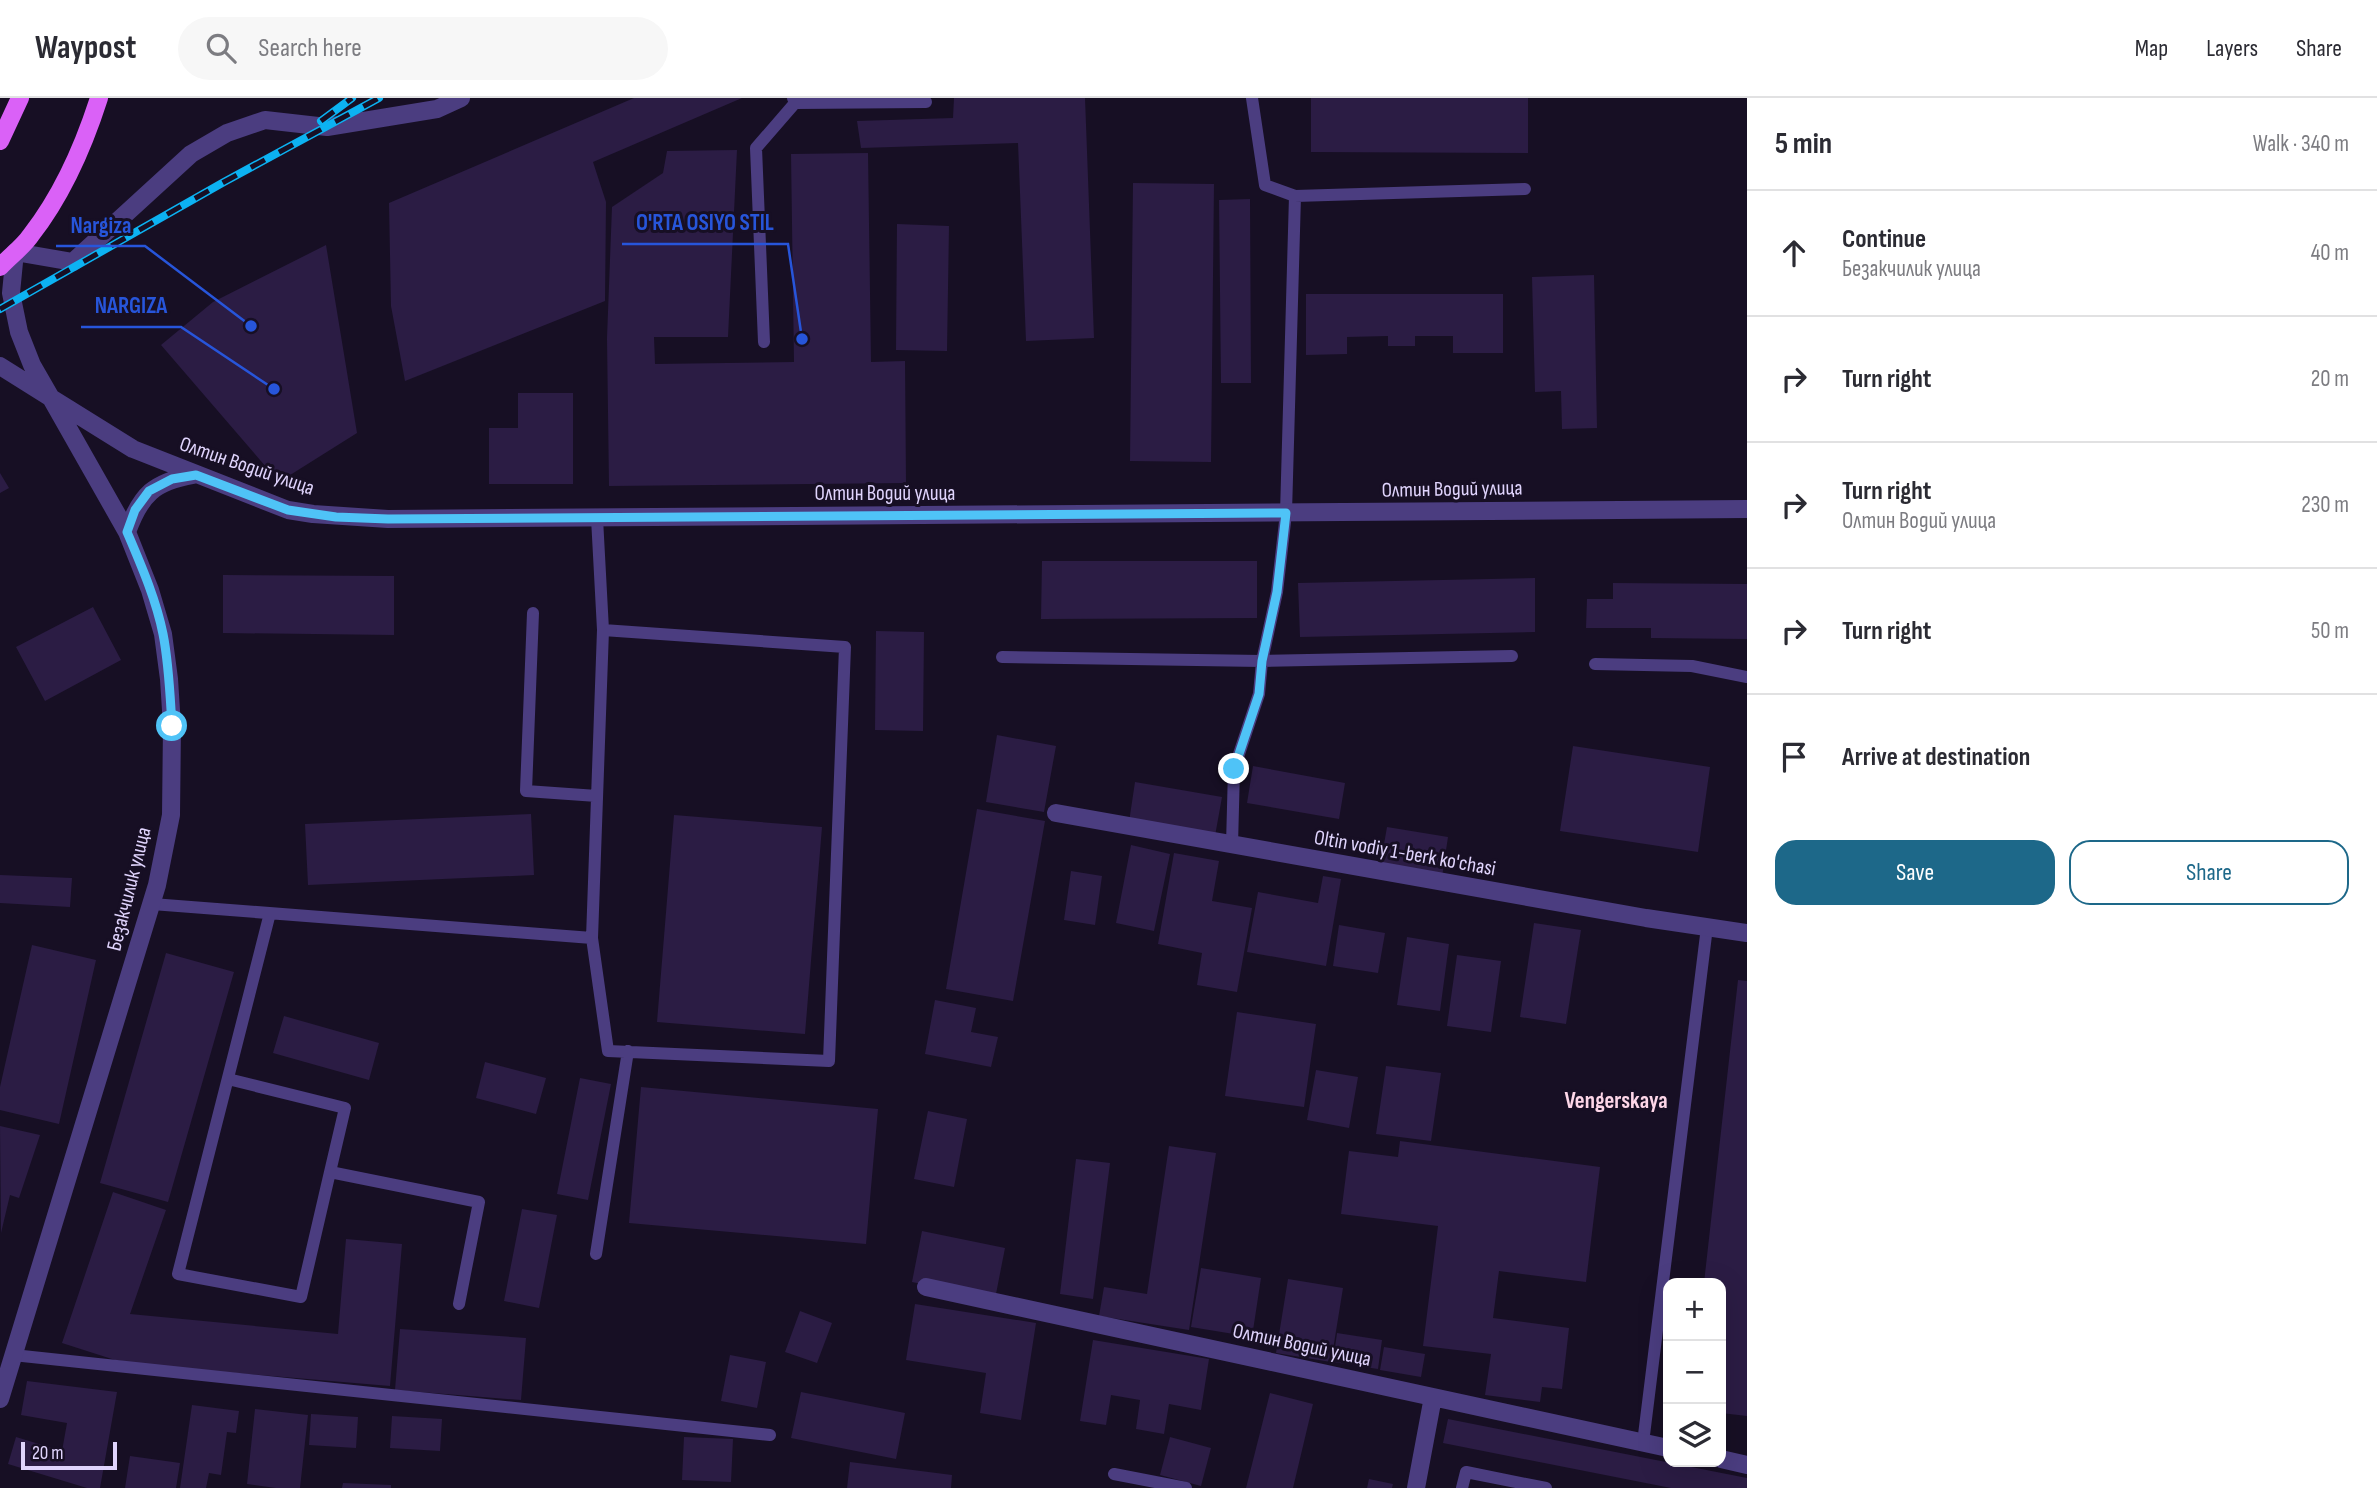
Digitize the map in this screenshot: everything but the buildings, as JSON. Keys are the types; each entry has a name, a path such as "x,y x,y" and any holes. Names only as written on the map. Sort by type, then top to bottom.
{"main road":[{"path":"0,141 20,98"},
{"path":"0,267 29,238 54,203 75,164 99,98"}],"street":[{"path":"15,252 73,262 191,154 240,128 265,120 327,127 438,109 461,98"},
{"name":"Олтин Водий улица","path":"15,252 11,293 19,332 51,398"},
{"name":"Олтин Водий улица","path":"0,366 133,449 288,510 336,517 597,518 1747,509"},
{"name":"Безакчилик улица","path":"0,1399 152,904 171,815 169,680 163,634 150,590 127,532 51,398"},
{"path":"127,532 135,510 149,491 172,479 196,475"},
{"name":"Oltin vodiy 1-berk ko'chasi","path":"1056,813 1747,933"},
{"name":"Олтин Водий улица","path":"926,1287 1663,1447"},
{"path":"1416,1488 1433,1397"},
{"path":"1726,1460 1747,1465"}],"lane":[{"path":"1252,98 1265,185 1295,196 1525,189"},
{"path":"764,342 756,148 794,100 926,102"},
{"path":"1232,845 1234,769 1259,694 1262,661 1277,592 1286,513 1295,196"},
{"path":"597,518 603,630 592,938 608,1051 829,1061 845,647 603,630"},
{"path":"533,613 526,791 597,796"},
{"path":"1002,657 1262,661 1512,656"},
{"path":"1595,664 1692,666 1747,677"},
{"path":"152,904 592,938"},
{"path":"228,1079 345,1108 301,1297 178,1274 270,913"},
{"path":"1643,1443 1707,928"},
{"path":"596,1254 628,1051"},
{"path":"330,1172 479,1202 459,1304"},
{"path":"12,1355 770,1435"},
{"path":"1462,1488 1466,1472 1546,1488"},
{"path":"1114,1474 1186,1488"}],"railway":[{"path":"321,121 352,98"},
{"path":"0,309 379,98"}],"place":[{"name":"Nargiza","path":"251,326"},
{"name":"O'RTA OSIYO STIL","path":"802,339"},
{"name":"NARGIZA","path":"274,389"}],"district":[{"name":"Vengerskaya","path":"1616,1101"}],"route":[{"path":"172,726 163,634 150,590 127,532 135,510 149,491 172,479 196,475 288,510 336,517 388,519 1286,513 1277,592 1262,661 1259,694 1234,769"}]}
